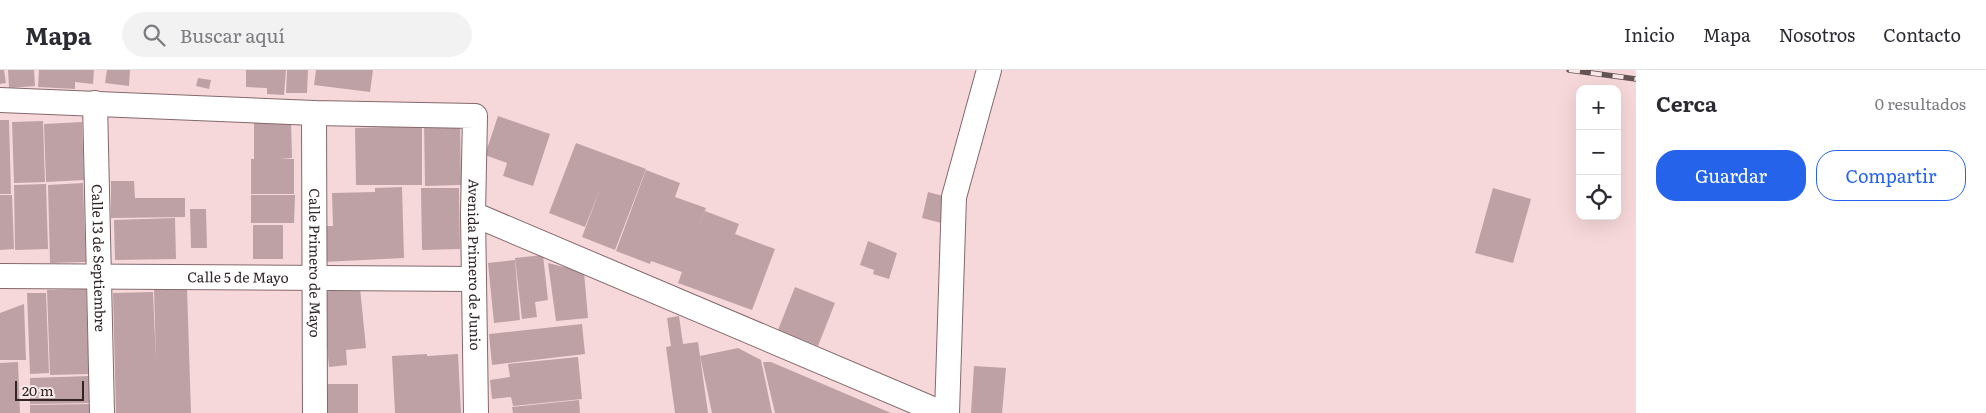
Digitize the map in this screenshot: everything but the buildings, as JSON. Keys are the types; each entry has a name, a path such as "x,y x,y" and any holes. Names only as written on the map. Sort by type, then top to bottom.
{"street":[{"path":"947,413 954,197 990,70"},
{"path":"0,100 314,113"},
{"name":"Calle 13 de Septiembre","path":"95,103 102,413"},
{"name":"Avenida Primero de Junio","path":"314,113 475,116 473,214 476,413"},
{"name":"Calle Primero de Mayo","path":"314,113 315,413"},
{"path":"473,214 942,413"},
{"name":"Calle 5 de Mayo","path":"0,276 474,279"}],"railway":[{"path":"1569,70 1636,79"}]}
